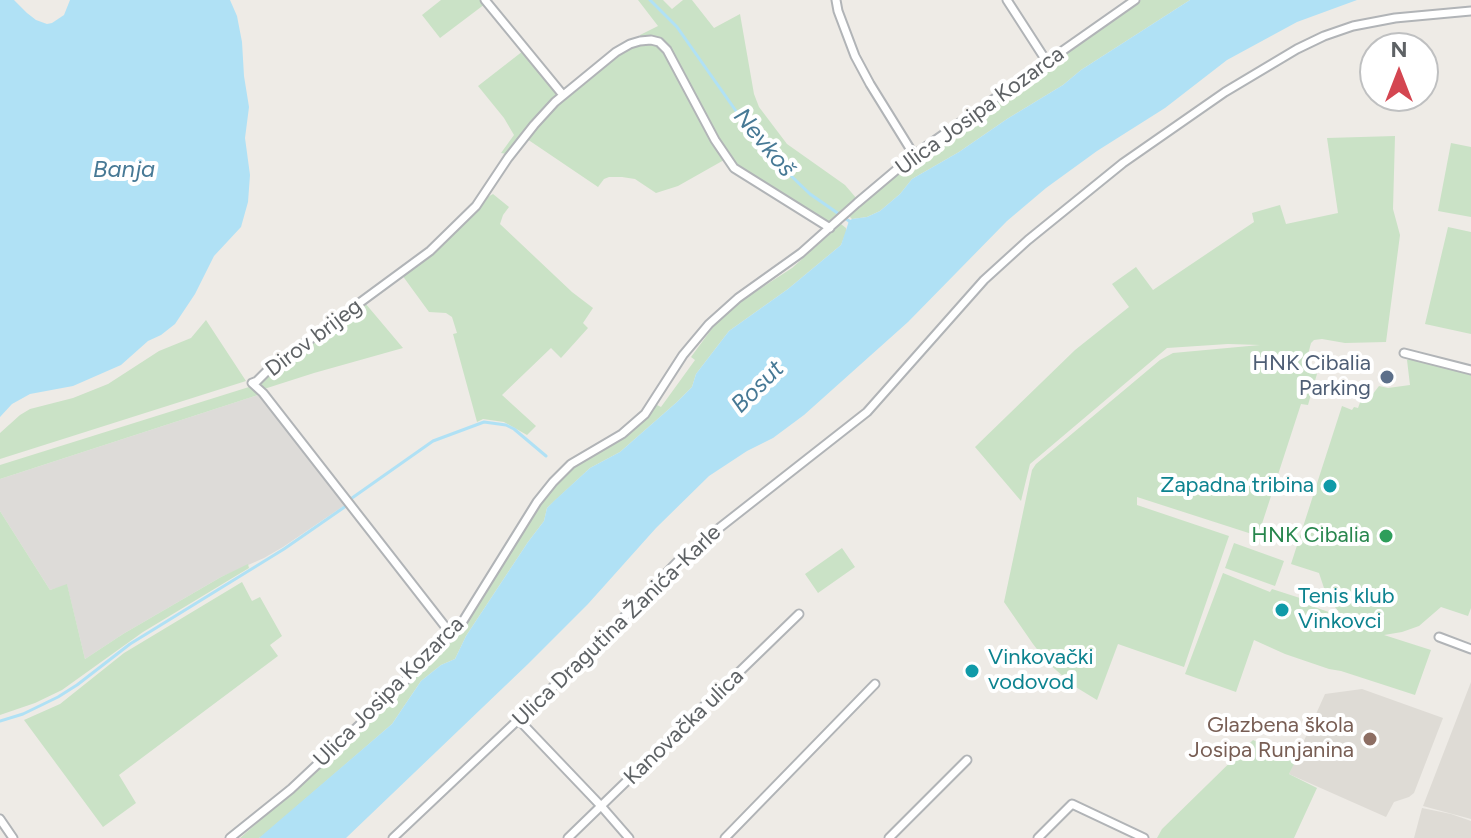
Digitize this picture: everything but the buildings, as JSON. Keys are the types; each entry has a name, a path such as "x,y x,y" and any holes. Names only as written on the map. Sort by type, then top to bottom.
{"street":[{"path":"485,0 563,95"},
{"path":"836,0 855,56 914,155"},
{"path":"1007,0 1047,62"},
{"name":"Ulica Josipa Kozarca","path":"230,838 291,789 451,634 463,621 537,502 553,482 571,464 622,434 645,414 683,355 709,324 738,298 786,265 914,155 1135,0"},
{"name":"Ulica Dragutina Žanića-Karle","path":"393,838 591,651 681,558 867,412 984,280 1123,163 1225,92 1324,36 1353,26 1395,18 1471,11"},
{"name":"Dirov brijeg","path":"451,634 263,393 252,383 430,251 476,206 534,125 563,95 630,44 651,40 659,42 667,50 734,168 833,225"},
{"path":"1404,353 1471,370"},
{"name":"Kanovačka ulica","path":"568,838 799,614"},
{"path":"1439,637 1471,649"},
{"path":"725,838 875,684"},
{"path":"518,719 629,838"},
{"path":"889,838 967,760"},
{"path":"1038,838 1072,804 1144,838"},
{"path":"0,819 13,838"}],"shaded area":[{"path":"261,394 345,505 283,547 221,577 85,659 67,585 50,590 0,511 0,479"},
{"path":"1471,682 1471,819 1423,806"},
{"name":"Glazbena škola Josipa Runjanina","path":"1362,689 1443,718 1414,793 1394,802 1386,817 1289,774 1325,694"},
{"path":"1422,808 1471,821 1471,838 1414,838"}],"green space":[{"path":"441,0 481,0 485,4 440,38 422,15"},
{"path":"638,0 663,0 672,9 683,0 692,0 714,28 740,14 759,107 787,144 845,185 857,199 829,224 735,163 724,149 667,45 640,38 640,35 658,26"},
{"path":"1141,0 1190,0 959,152 912,179 880,211 867,217 852,219 849,216 898,171"},
{"path":"639,43 655,45 667,54 724,160 678,186 656,193 635,179 622,177 604,179 598,187 527,139 558,103 596,71"},
{"path":"523,51 559,95 527,127 507,154 501,153 514,135 478,86"},
{"path":"1395,136 1393,209 1400,235 1386,342 1345,343 1322,339 1311,343 1306,362 1319,367 1308,405 1301,404 1258,536 1137,497 1137,505 1229,536 1184,667 1118,644 1097,700 1074,686 1047,662 1004,602 1032,470 1160,360 1173,353 1260,345 1167,348 1030,464 1021,501 975,447 1075,350 1129,307 1112,284 1136,267 1153,290 1254,222 1252,213 1280,205 1286,224 1338,213 1327,138"},
{"path":"1451,143 1471,147 1471,217 1438,211"},
{"path":"493,194 509,207 500,224 593,308 583,323 588,328 561,358 551,348 502,395 536,426 527,435 504,422 483,419 477,422 453,334 457,333 452,317 446,313 429,312 402,275 471,217"},
{"path":"841,224 846,228 846,233 841,245 788,289 729,331 696,374 692,387 677,402 620,452 590,468 547,508 544,521 466,636 455,659 441,665 421,681 392,724 264,835 240,838 359,733 450,643 474,612 555,485 577,465 624,437 657,405 661,407 695,360 691,357 716,323 738,303 792,268"},
{"path":"1448,227 1471,232 1471,334 1425,324"},
{"path":"365,303 403,348 264,389 261,383 267,375"},
{"path":"206,320 246,381 0,459 0,433 20,415 108,384 159,351 191,338"},
{"name":"HNK Cibalia","path":"1409,359 1471,373 1471,608 1468,616 1441,607 1419,626 1384,635 1431,650 1415,695 1285,654 1254,640 1236,692 1185,674 1223,573 1270,592 1272,589 1303,599 1303,603 1343,617 1327,597 1319,573 1291,564 1342,406 1352,410 1358,408 1362,397 1369,399 1379,386 1410,385"},
{"path":"249,387 261,394 0,479 0,465"},
{"path":"0,511 50,590 67,584 85,659 221,577 248,564 249,568 143,632 62,690 0,715"},
{"path":"1234,543 1284,561 1275,586 1225,568"},
{"path":"842,548 855,567 818,593 805,574"},
{"path":"242,582 252,601 260,597 282,636 270,645 278,656 119,775 136,803 103,827 24,720 60,704 124,653"},
{"path":"1253,740 1296,760 1289,774 1317,788 1294,838 1157,838 1162,829"}],"water":[{"name":"Banja","path":"0,0 14,0 36,20 47,24 64,15 70,0 230,0 242,42 249,107 245,138 250,175 248,202 241,227 214,256 195,294 175,324 148,341 121,365 73,386 30,394 12,404 0,417"},
{"name":"Bosut","path":"1190,0 1357,0 1297,22 1227,60 1165,108 1046,188 1007,221 908,322 804,415 773,438 709,476 528,664 346,838 259,838 392,724 421,681 441,665 455,659 466,636 544,521 547,508 590,468 620,452 677,402 692,387 696,374 729,331 788,289 841,245 849,221 880,211 912,179 959,152"}],"waterway":[{"name":"Nevkoš","path":"650,0 677,27 762,148 810,194 852,223"},
{"path":"352,498 433,441 484,422 514,429 546,456"},
{"path":"0,721 58,697 130,644 284,549 346,506"}],"place":[{"name":"HNK Cibalia Parking","path":"1387,377"},
{"name":"Zapadna tribina","path":"1330,486"},
{"name":"HNK Cibalia","path":"1386,536"},
{"name":"Tenis klub Vinkovci","path":"1282,610"},
{"name":"Vinkovački vodovod","path":"972,671"},
{"name":"Glazbena škola Josipa Runjanina","path":"1370,739"}]}
